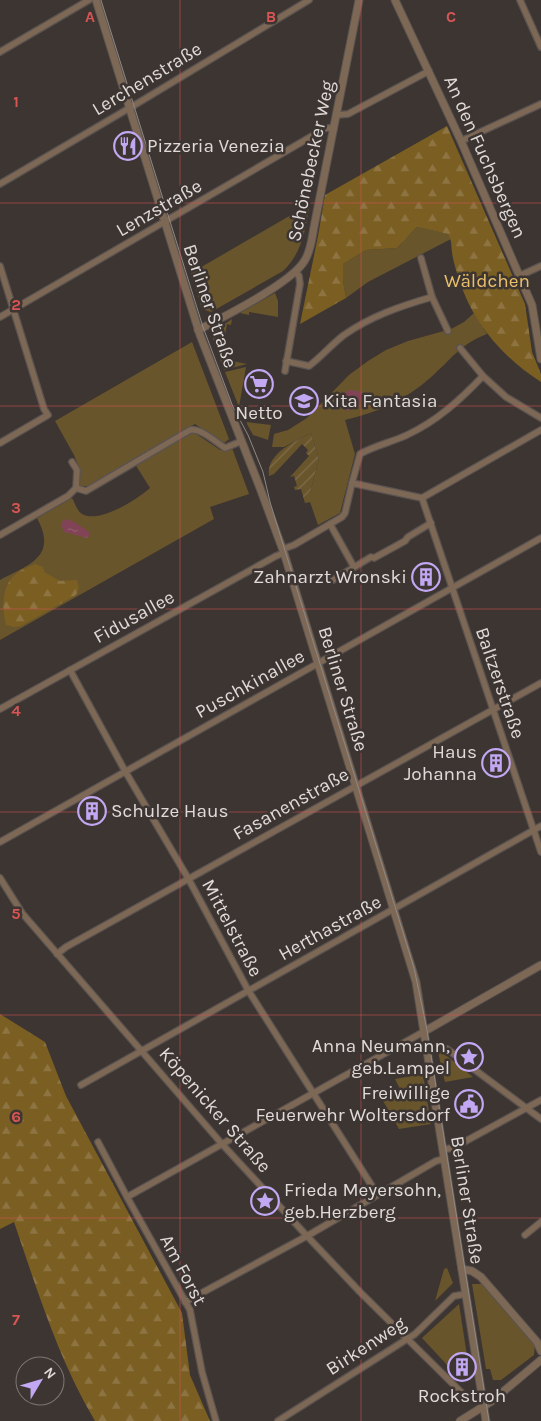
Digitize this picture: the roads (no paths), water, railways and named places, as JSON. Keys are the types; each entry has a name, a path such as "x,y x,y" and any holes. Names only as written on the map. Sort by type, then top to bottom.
{"street":[{"path":"0,52 88,0"},
{"name":"Berliner Straße","path":"96,0 198,330 284,551 416,982 444,1158 465,1270 466,1294 486,1421"},
{"name":"Lerchenstraße","path":"0,184 310,0"},
{"name":"Schönebecker Weg","path":"198,330 270,289 296,272 304,262 308,253 360,0"},
{"name":"An den Fuchsbergen","path":"395,0 461,142 532,305 541,359"},
{"path":"520,0 541,47"},
{"path":"337,115 348,114 428,71"},
{"path":"461,142 541,104"},
{"name":"Lenzstraße","path":"0,317 326,128 334,128"},
{"path":"421,258 432,297 448,330"},
{"path":"0,266 44,409 48,415 0,443"},
{"path":"520,276 541,266"},
{"path":"285,371 300,284 299,276 296,272"},
{"path":"286,361 309,366 331,345 366,321 395,308 432,297"},
{"path":"460,348 483,376 506,397 541,418"},
{"name":"Fidusallee","path":"0,709 276,556 342,517 345,513 360,454 387,444 426,425 450,408 483,376"},
{"path":"76,488 86,491 190,430 200,431 226,448 242,441"},
{"path":"352,483 422,498 541,430"},
{"path":"0,534 68,496 76,488 77,470 72,462"},
{"path":"332,580 405,541 408,536 431,523 422,498"},
{"name":"Baltzerstraße","path":"431,523 541,852"},
{"path":"330,524 354,567"},
{"name":"Puschkinallee","path":"0,842 541,538"},
{"name":"Mittelstraße","path":"70,670 125,772 188,878 248,990 377,1194"},
{"name":"Fasanenstraße","path":"57,954 66,946 541,683"},
{"name":"Herthastraße","path":"81,1085 541,826"},
{"name":"Köpenicker Straße","path":"0,878 22,913 222,1144 360,1292 462,1394"},
{"path":"127,1197 541,965"},
{"path":"447,1049 541,1119"},
{"path":"443,1150 455,1146 541,1100"},
{"name":"Am Forst","path":"98,1142 190,1310 202,1372 216,1421"},
{"path":"186,1302 444,1158"},
{"path":"525,1236 541,1222"},
{"path":"465,1270 481,1277 537,1342 541,1351"},
{"name":"Birkenweg","path":"278,1421 407,1339 454,1296 466,1294"},
{"path":"460,1421 483,1407 541,1360"}],"water":[{"path":"350,390 362,392 360,403 347,411 343,405 342,398 343,393"},
{"path":"67,519 89,532 89,536 87,538 64,532 61,525"}],"tram line":[{"path":"101,0 203,327 233,407 248,435 263,472 270,502 414,968 427,1030 489,1421"}],"place":[{"name":"Pizzeria Venezia","path":"128,146"},
{"name":"Netto","path":"259,384"},
{"name":"Kita Fantasia","path":"304,401"},
{"name":"Zahnarzt Wronski","path":"426,577"},
{"name":"Haus Johanna","path":"496,763"},
{"name":"Schulze Haus","path":"92,811"},
{"name":"Anna Neumann, geb.Lampel","path":"469,1057"},
{"name":"Freiwillige Feuerwehr Woltersdorf","path":"469,1104"},
{"name":"Frieda Meyersohn, geb.Herzberg","path":"265,1201"},
{"name":"Rockstroh","path":"462,1367"}],"park label":[{"name":"Wäldchen","path":"487,281"}]}
